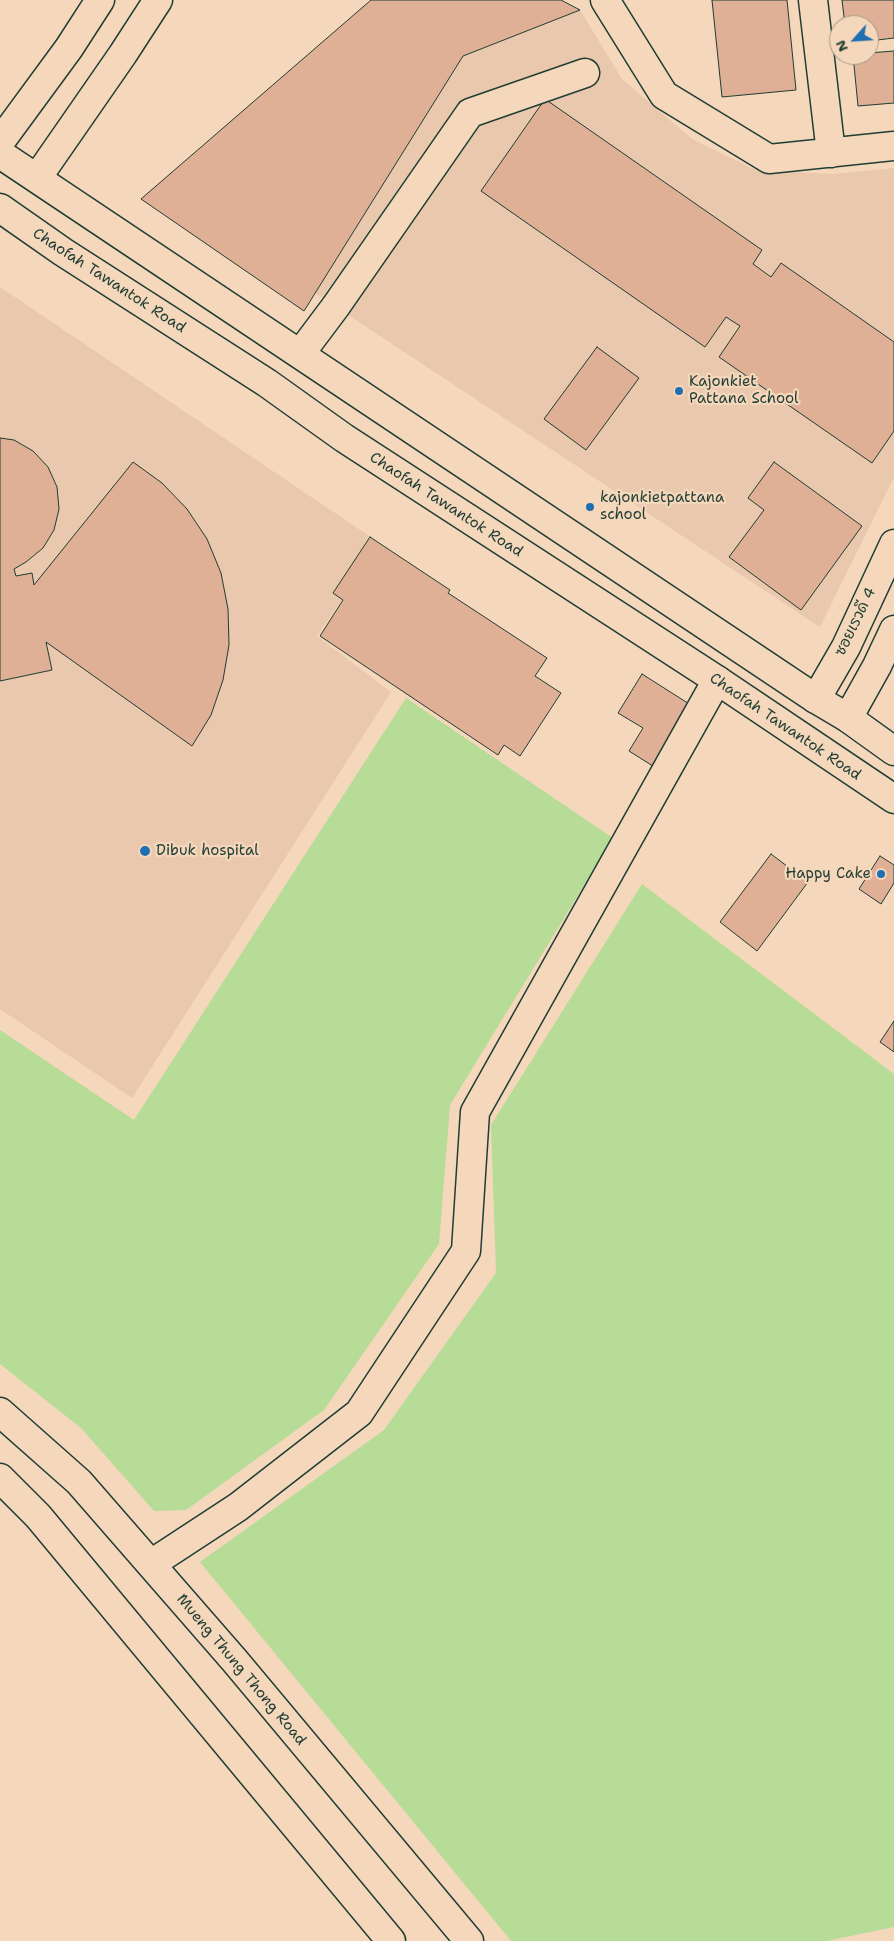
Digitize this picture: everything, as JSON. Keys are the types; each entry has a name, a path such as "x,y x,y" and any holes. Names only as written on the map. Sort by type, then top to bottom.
{"street":[{"path":"0,142 69,48 100,0"},
{"path":"37,178 158,0"},
{"path":"605,0 664,95 768,159 894,146"},
{"path":"813,0 831,153"},
{"path":"300,354 336,306 470,113 585,73"},
{"path":"0,154 894,750"},
{"name":"Chaofah Tawantok Road","path":"0,208 62,252 267,383 344,438 717,680 894,799"},
{"name":"ซอยเรวดี 4","path":"816,699 846,647 894,544"},
{"path":"848,718 894,630"},
{"path":"151,1564 238,1507 359,1413 466,1251 475,1112 717,680"},
{"name":"Mueng Thung Thong Road","path":"0,1412 79,1482 241,1668 469,1941"},
{"path":"0,1478 38,1516 391,1941"}],"shaded area":[{"name":"Kajonkiet Pattana School","path":"580,10 622,79 692,139 756,170 834,174 894,168 894,477 820,627 315,293 463,56"},
{"name":"Dibuk hospital","path":"0,287 381,544 317,636 391,692 132,1098 0,1009"}],"green space":[{"path":"406,698 613,838 450,1105 439,1244 324,1410 186,1510 154,1511 81,1428 0,1364 0,1030 134,1120"},
{"path":"642,884 894,1074 894,1927 827,1941 511,1941 200,1562 384,1430 496,1273 491,1125"}],"building":[{"path":"371,0 561,0 580,10 463,56 304,311 141,199"},
{"path":"712,0 787,0 796,90 722,97"},
{"path":"842,0 894,0 894,38 879,40 879,15 844,15"},
{"path":"894,51 894,103 858,106 854,65 879,65 879,52"},
{"path":"545,99 762,250 753,264 771,277 781,263 894,342 894,431 872,463 719,357 740,326 726,317 705,347 481,191"},
{"path":"597,347 639,378 586,450 544,419"},
{"path":"0,438 14,440 33,451 48,467 57,487 59,509 54,530 43,548 14,569 16,576 32,573 34,585 133,462 162,483 187,509 207,539 221,573 228,609 229,645 223,680 211,715 192,746 46,642 52,670 0,681"},
{"path":"774,462 862,526 801,610 729,557 764,510 748,498"},
{"path":"370,537 450,590 448,593 547,658 535,676 561,693 520,756 504,745 498,755 320,636 343,600 333,593"},
{"path":"642,674 694,707 656,768 629,751 643,728 618,713"},
{"path":"771,854 808,882 757,951 720,922"},
{"name":"Happy Cake","path":"880,856 894,865 894,883 881,904 859,889"},
{"path":"894,1021 894,1052 880,1042"}],"place":[{"name":"Kajonkiet Pattana School","path":"679,391"},
{"name":"kajonkietpattana school","path":"590,507"},
{"name":"Dibuk hospital","path":"145,851"},
{"name":"Happy Cake","path":"881,874"}]}
